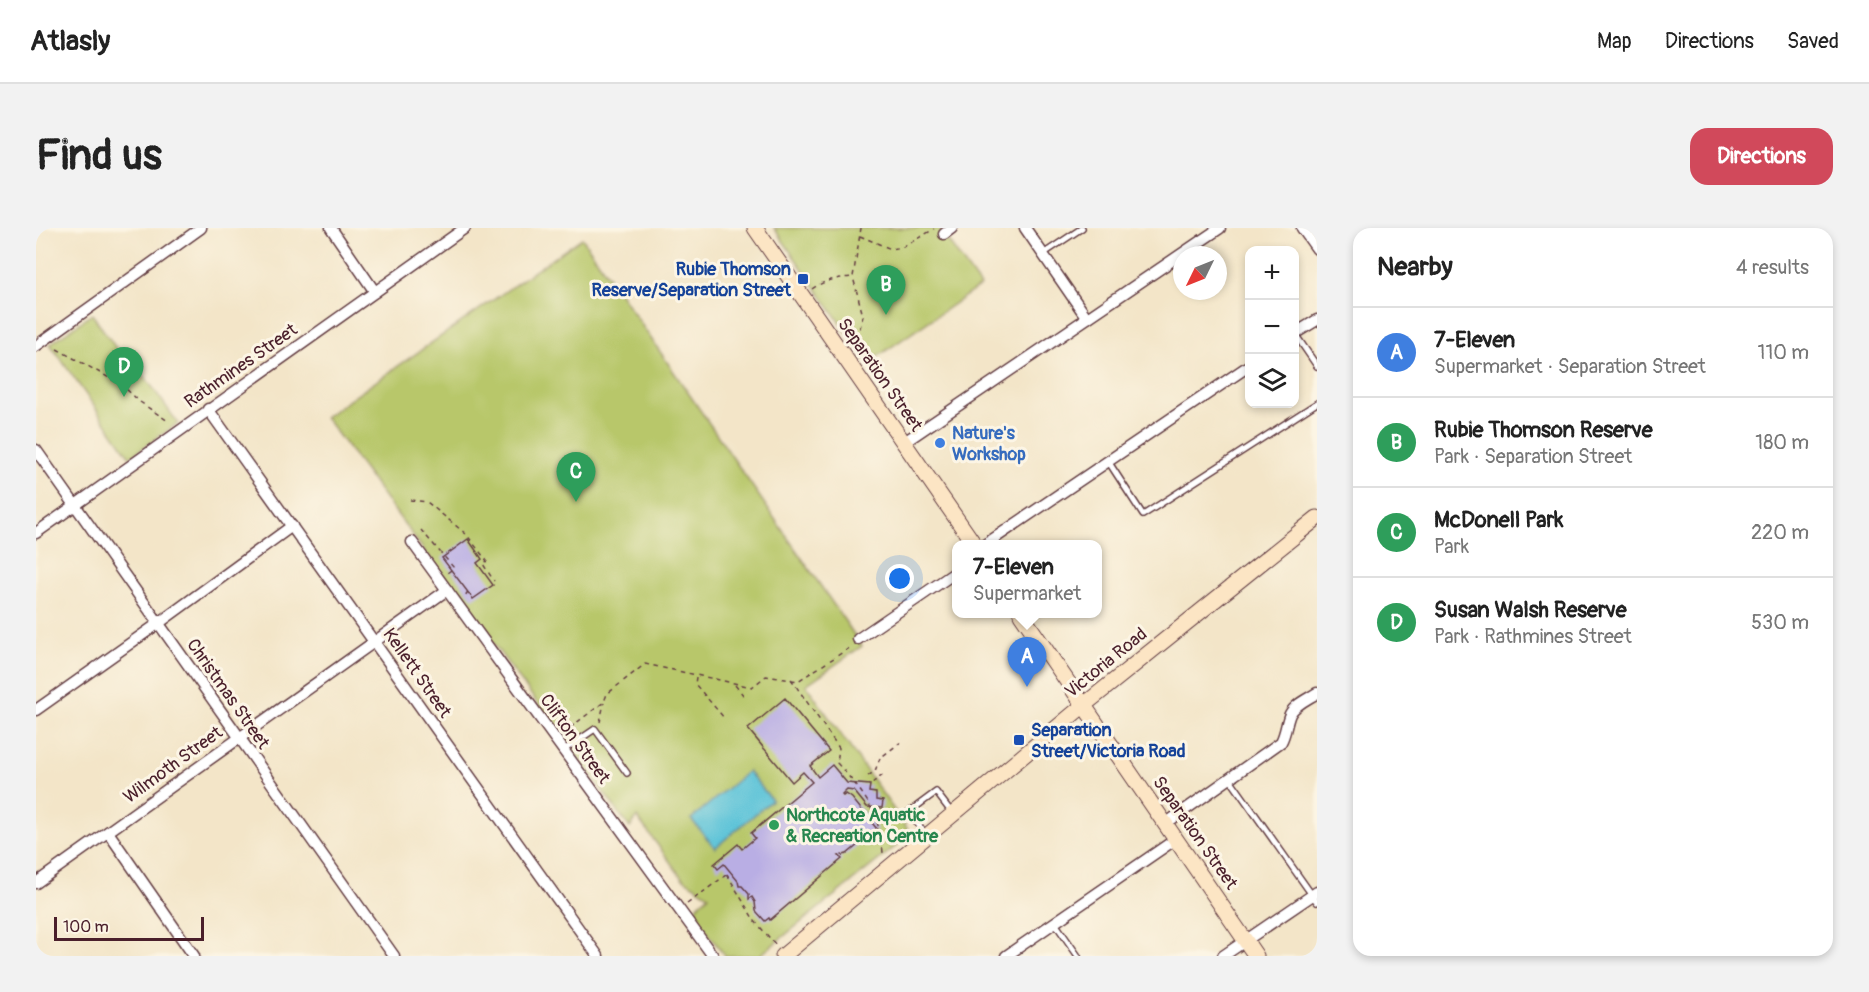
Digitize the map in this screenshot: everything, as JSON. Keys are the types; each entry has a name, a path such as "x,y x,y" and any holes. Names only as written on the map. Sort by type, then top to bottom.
{"street":[{"path":"36,346 201,228"},
{"path":"331,228 375,292"},
{"name":"Rathmines Street","path":"36,533 465,228"},
{"name":"Separation Street","path":"755,228 971,540"},
{"path":"1025,228 1087,318"},
{"path":"1302,228 1317,249"},
{"path":"903,443 1217,229"},
{"path":"1299,331 1317,320"},
{"path":"992,540 1245,368"},
{"name":"Kellett Street","path":"208,410 598,956"},
{"name":"Christmas Street","path":"36,450 394,956"},
{"name":"Victoria Road","path":"779,950 927,836 1084,705 1317,518"},
{"path":"36,710 292,526"},
{"name":"Clifton Street","path":"412,542 713,956"},
{"path":"858,639 952,575"},
{"name":"Wilmoth Street","path":"36,884 447,590"},
{"name":"Separation Street","path":"1024,618 1256,956"},
{"path":"1165,824 1281,742 1295,707 1317,693"},
{"path":"108,832 194,956"},
{"path":"1006,956 1176,839"},
{"path":"1223,956 1315,896"}],"lane":[{"path":"1042,254 1082,228"},
{"path":"1299,340 1317,366"},
{"path":"1108,461 1143,515 1317,403"},
{"path":"563,751 595,729 627,773"},
{"path":"1230,778 1315,896"},
{"path":"927,836 909,812 936,792 952,815"},
{"path":"1055,922 1078,956"}],"path":[{"path":"850,349 860,328 862,316 854,277 861,228"},
{"path":"860,236 891,249 943,230"},
{"path":"812,290 829,280 854,277"},
{"path":"57,349 122,385 140,402 168,420"},
{"path":"410,500 427,502 466,534 488,561 483,564 494,581"},
{"path":"421,530 454,568 439,578"},
{"path":"598,734 607,694 645,664 752,687 766,676 798,681 855,645 858,639"},
{"path":"696,675 695,684 725,719"},
{"path":"790,679 839,748 837,763 872,807 882,836 884,853"},
{"path":"735,684 744,696"},
{"path":"555,740 604,702"},
{"path":"868,776 875,771 880,758 901,742"},
{"path":"872,783 883,775"},
{"path":"680,910 730,872"},
{"path":"727,874 754,920 779,950"}],"green space":[{"path":"774,228 939,228 980,286 868,363"},
{"path":"582,238 862,646 806,685 911,834 759,956 725,956 695,916 698,905 709,895 682,878 637,817 630,828 325,417"},
{"path":"92,314 132,371 138,367 178,423 130,457 50,344"}],"water":[{"path":"748,771 772,800 715,848 691,819"}],"building":[{"path":"468,539 482,559 477,563 493,585 473,599 442,558"},
{"path":"785,698 829,751 810,766 818,777 832,765 847,783 870,785 869,792 876,793 876,800 883,801 882,808 867,807 854,791 847,790 842,795 846,794 852,798 877,829 847,854 839,856 842,859 770,920 769,918 765,921 756,911 752,897 749,899 749,894 742,886 739,886 738,881 724,864 718,869 714,864 738,844 742,849 755,838 751,833 812,782 803,772 792,782 748,729"}],"place":[{"name":"Rubie Thomson Reserve/Separation Street","path":"803,279"},
{"name":"Rubie Thomson Reserve","path":"886,315"},
{"name":"Susan Walsh Reserve","path":"124,397"},
{"name":"Nature's Workshop","path":"940,443"},
{"name":"McDonell Park","path":"576,502"},
{"name":"7-Eleven","path":"1027,687"},
{"name":"Separation Street/Victoria Road","path":"1019,740"},
{"name":"Northcote Aquatic & Recreation Centre","path":"774,825"}]}
